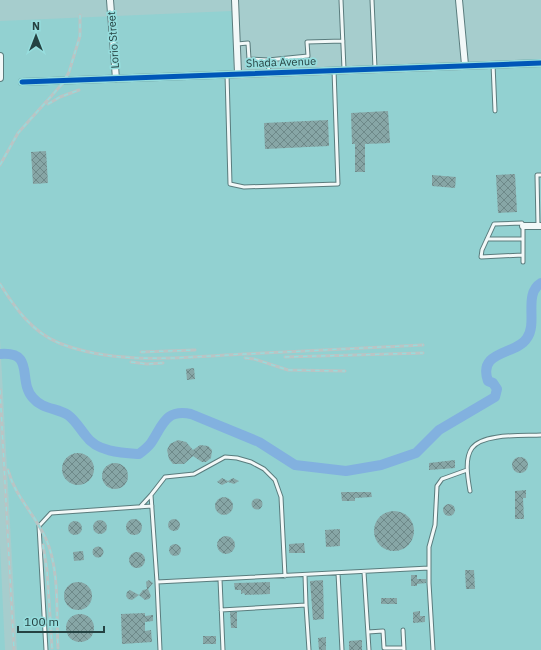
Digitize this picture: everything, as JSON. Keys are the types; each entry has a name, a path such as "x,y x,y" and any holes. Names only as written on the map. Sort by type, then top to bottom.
{"street":[{"name":"Lorio Street","path":"110,0 116,79"},
{"path":"235,0 238,73"},
{"path":"460,0 465,65"},
{"path":"0,56 1,78"},
{"name":"Shada Avenue","path":"22,82 541,63"},
{"path":"523,226 540,226"}],"lane":[{"path":"341,0 344,70"},
{"path":"372,0 376,68"},
{"path":"237,44 248,43 249,59 268,60 308,56 307,42 343,41"},
{"path":"268,60 269,72"},
{"path":"493,64 495,110"},
{"path":"227,74 230,184 244,187 338,184 334,70"},
{"path":"540,226 537,175 541,175"},
{"path":"523,255 482,257 482,250 494,224 522,222 523,226 523,239 523,255 523,262"},
{"path":"487,239 523,239"},
{"path":"470,491 467,470 471,449 479,441 498,437 541,435"},
{"path":"140,507 165,477 194,474 225,457 237,458 251,462 264,469 275,480 281,497 285,576"},
{"path":"433,650 429,568 430,547 435,525 437,486 442,479 467,470"},
{"path":"151,495 160,650"},
{"path":"46,650 39,526 51,513 152,506"},
{"path":"157,582 429,568"},
{"path":"364,572 369,650"},
{"path":"338,573 342,650"},
{"path":"304,575 309,650"},
{"path":"220,579 223,650"},
{"path":"221,610 306,606"},
{"path":"368,632 383,631 384,648 404,649 403,630"}],"shaded area":[{"path":"232,11 234,79 541,67 541,650 17,650 0,339 0,21"},
{"path":"0,545 5,650 0,650"}],"building":[{"path":"388,111 390,143 365,144 365,172 355,172 355,144 352,144 351,113"},
{"path":"328,120 329,146 265,149 264,123"},
{"path":"46,151 48,183 33,184 31,152"},
{"path":"515,174 517,212 498,213 496,175"},
{"path":"432,175 456,177 455,188 432,186"},
{"path":"194,368 195,379 187,380 186,369"},
{"path":"178,440 186,442 193,450 200,445 208,446 212,450 211,458 206,462 202,462 193,456 184,464 173,464 169,459 167,450 170,444"},
{"path":"75,453 81,453 91,460 94,469 93,475 87,482 81,485 75,485 65,478 62,472 62,466 69,456"},
{"path":"520,457 527,462 528,465 523,472 520,473 513,468 512,465 517,458"},
{"path":"455,460 455,468 429,470 429,463"},
{"path":"115,463 124,467 128,476 124,485 115,489 106,485 102,476 106,467"},
{"path":"222,478 228,481 233,478 239,481 234,484 228,482 222,485 217,482"},
{"path":"526,490 526,498 523,498 524,519 515,519 515,491"},
{"path":"341,492 371,492 372,497 355,498 355,501 342,501"},
{"path":"220,497 228,497 233,502 231,513 228,515 220,515 215,510 215,502"},
{"path":"255,499 259,499 261,500 261,508 255,509 252,506 252,502"},
{"path":"451,504 454,505 454,515 447,516 444,515 443,508 444,505"},
{"path":"394,511 408,517 414,531 408,545 394,551 380,545 374,531 380,517"},
{"path":"131,519 137,519 142,524 140,533 137,535 131,535 126,530 126,524"},
{"path":"172,519 176,519 180,525 176,531 172,531 168,527 168,523"},
{"path":"97,520 103,520 107,524 107,530 103,534 97,534 93,530 93,524"},
{"path":"75,521 80,523 82,528 80,533 75,535 70,533 68,528 70,523"},
{"path":"340,529 340,546 326,547 325,530"},
{"path":"222,536 230,536 235,541 233,552 230,554 222,554 217,549 217,541"},
{"path":"304,543 305,553 289,553 289,544"},
{"path":"173,544 177,544 181,550 177,556 173,556 169,552 169,548"},
{"path":"98,546 102,548 104,552 102,556 98,558 94,556 92,552 94,548"},
{"path":"83,551 84,560 74,561 73,552"},
{"path":"137,552 143,554 145,560 143,566 137,568 131,566 129,560 131,554"},
{"path":"465,570 474,570 475,589 466,589"},
{"path":"411,575 417,575 417,579 426,579 426,583 411,586"},
{"path":"149,580 153,583 148,589 151,596 149,599 145,600 139,595 143,590 147,589 146,582"},
{"path":"323,580 324,619 313,620 310,581"},
{"path":"78,582 88,586 92,596 88,606 78,610 68,606 64,596 68,586"},
{"path":"270,582 270,594 245,595 244,593 241,594 241,590 235,590 234,583"},
{"path":"130,590 139,595 132,600 128,599 126,596 127,592"},
{"path":"381,598 397,598 397,604 381,604"},
{"path":"420,611 420,616 425,616 425,622 413,623 413,612"},
{"path":"230,612 237,612 237,628 231,628"},
{"path":"145,613 145,616 153,615 153,621 145,622 145,631 151,630 152,642 122,644 121,614"},
{"path":"80,614 90,618 94,628 90,638 80,642 70,638 66,628 70,618"},
{"path":"203,636 216,636 216,644 203,644"},
{"path":"326,637 326,650 319,650 318,638"},
{"path":"362,640 362,650 349,650 349,641"}],"waterway":[{"path":"0,354 11,354 18,357 22,362 28,391 37,402 68,415 76,422 91,441 110,451 139,454 151,443 162,425 170,416 182,413 191,414 259,442 295,465 346,471 381,465 416,453 439,430 495,397 497,389 493,383 488,381 486,371 488,364 493,358 515,348 527,338 531,325 533,294 541,283"}],"railway":[{"path":"0,165 18,133 63,83 69,72 80,36 80,15"},
{"path":"48,104 60,97 79,90"},
{"path":"0,284 18,310 40,333 59,343 104,355 174,358 423,345"},
{"path":"141,352 195,350"},
{"path":"285,357 423,353"},
{"path":"245,358 254,359 288,370 345,371"},
{"path":"131,362 147,364 163,363"},
{"path":"0,390 14,650"},
{"path":"8,470 15,489 46,539 54,564 58,648"},
{"path":"43,545 47,570 52,648"}],"cycle path":[{"path":"22,82 541,63"}]}
